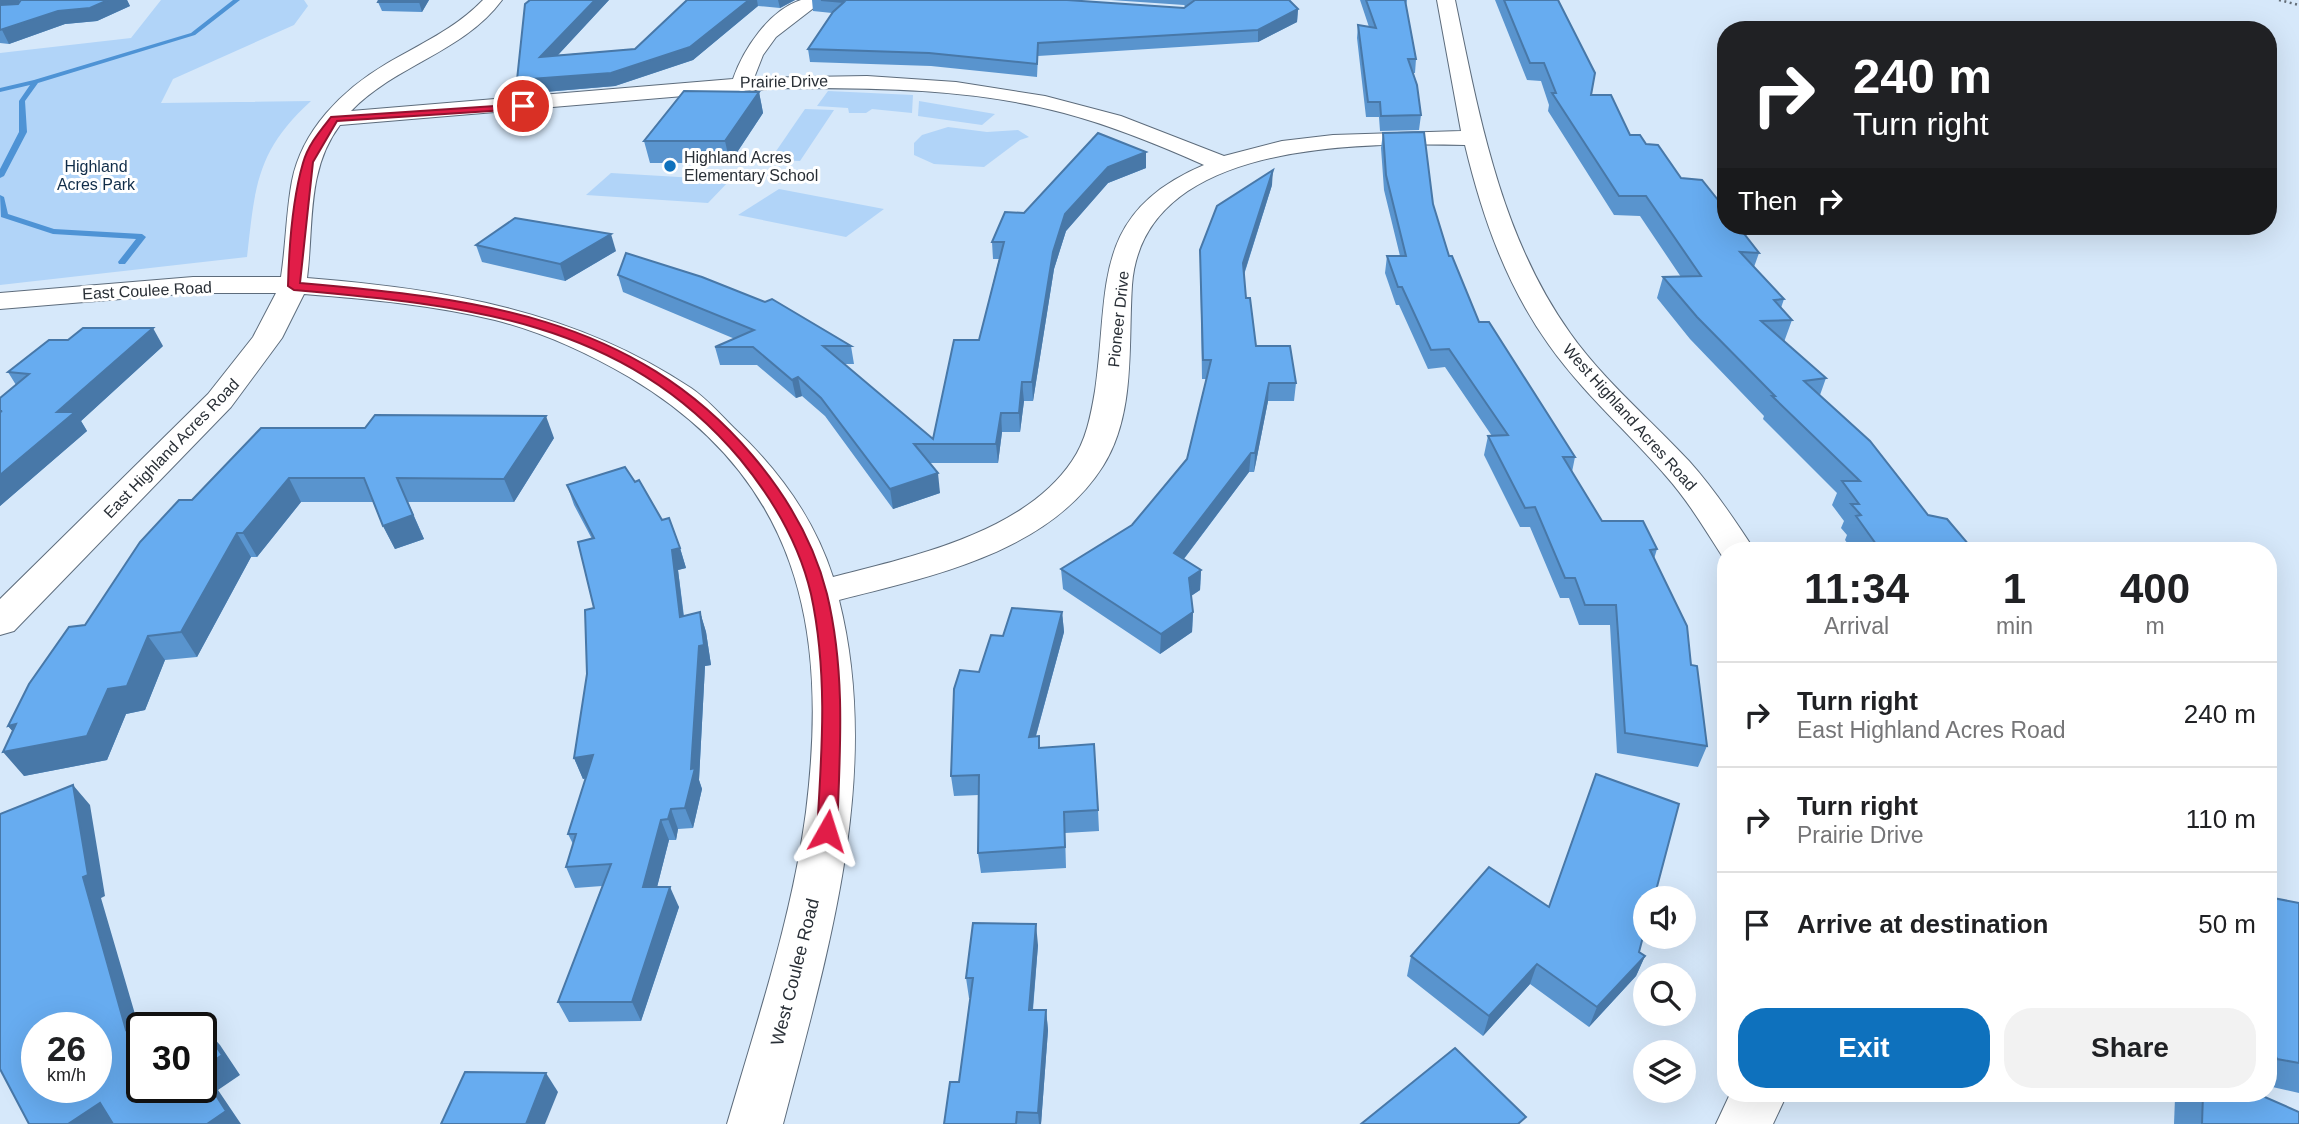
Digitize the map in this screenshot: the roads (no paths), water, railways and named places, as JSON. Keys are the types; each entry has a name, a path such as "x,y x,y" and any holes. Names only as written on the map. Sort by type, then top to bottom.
{"street":[{"name":"East Highland Acres Road","path":"0,622 234,386 276,322 294,286 295,258 308,162 318,141 334,119 364,89 472,20 493,0"},
{"path":"742,82 750,59 762,40 787,16 815,0"},
{"name":"West Highland Acres Road","path":"1446,0 1472,138 1505,244 1541,313 1591,378 1688,481 1712,511 1731,542"},
{"name":"Prairie Drive","path":"334,119 474,111 742,82 889,81 1020,97 1135,127 1224,164"},
{"name":"Pioneer Drive","path":"819,593 961,552 1012,531 1048,505 1077,479 1105,431 1119,286 1128,243 1142,220 1178,189 1224,164 1279,149 1341,140 1472,138"},
{"name":"East Coulee Road","path":"0,302 122,290 294,286"},
{"name":"West Coulee Road","path":"294,286 391,293 500,313 569,333 637,364 697,406 743,451 786,512 803,544 819,593 831,665 833,708 830,811 821,872 806,936 755,1124"},
{"path":"1744,1124 1755,1102"}],"waterway":[{"path":"36,82 193,34 237,0"},
{"path":"0,90 36,82"},
{"path":"0,176 23,132 22,101 36,82"},
{"path":"0,197 4,215 53,231 142,237 122,262"}],"railway":[{"path":"2279,0 2299,5"}],"place":[{"name":"Highland Acres Elementary School","path":"670,166"}],"park label":[{"name":"Highland Acres Park","path":"96,175"}]}
